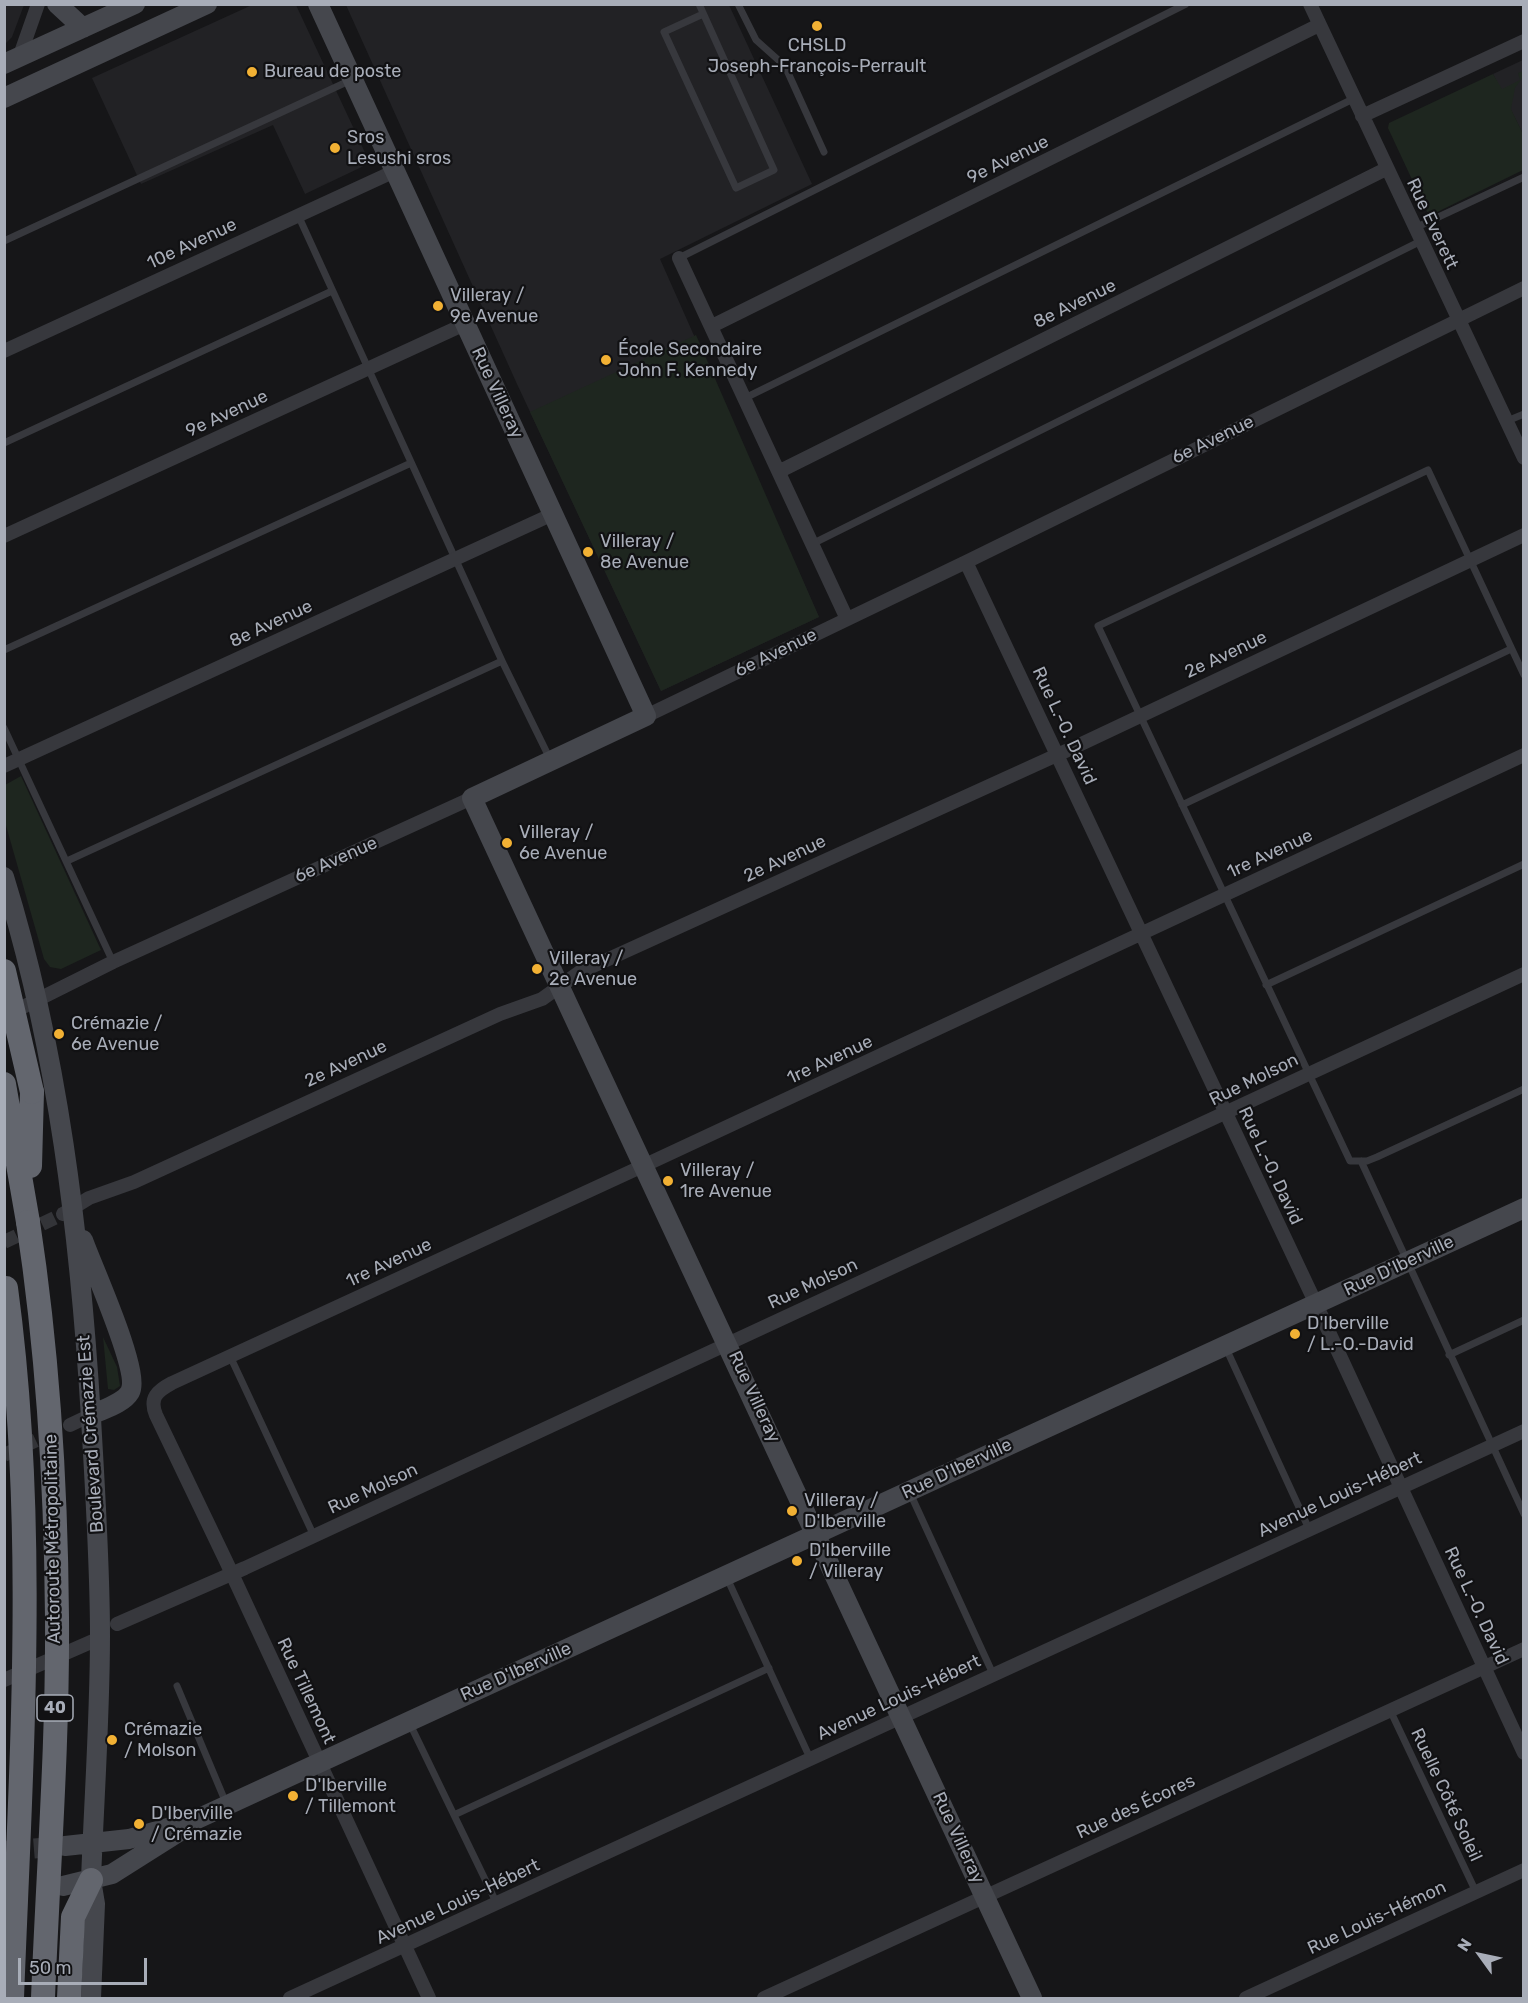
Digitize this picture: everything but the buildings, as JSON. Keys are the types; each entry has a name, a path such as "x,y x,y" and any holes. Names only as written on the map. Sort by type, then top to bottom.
{"highway":[{"path":"4,971 32,1092 28,1222"},
{"name":"Autoroute Métropolitaine","path":"4,1084 28,1222 49,1400 56,1570 54,1731 43,1998"},
{"name":"Autoroute Métropolitaine","path":"5,1284 19,1411 26,1558 21,1777 12,1998"},
{"path":"69,1998 73,1917 91,1880"}],"main road":[{"path":"57,4 83,28"},
{"path":"12,61 135,4"},
{"path":"4,98 207,4"},
{"name":"Rue Villeray","path":"318,4 646,716"},
{"name":"6e Avenue","path":"472,798 646,716"},
{"name":"Rue Villeray","path":"472,798 559,988 818,1533 1032,1998"},
{"name":"Boulevard Crémazie Est","path":"4,877 30,1004 67,1211 91,1415 97,1502 100,1638 91,1880 95,1904 91,1998"},
{"name":"Rue D'Iberville","path":"65,1846 134,1838 195,1821 1524,1208"},
{"path":"67,1211 126,1350 132,1373 132,1384 127,1396 91,1415"},
{"name":"Rue D'Iberville","path":"63,1886 112,1874 143,1857 195,1821"}],"street":[{"path":"12,61 38,4"},
{"name":"Rue Everett","path":"1310,4 1524,458"},
{"name":"9e Avenue","path":"712,326 1320,25"},
{"path":"1362,116 1524,41"},
{"name":"8e Avenue","path":"780,471 1386,169"},
{"name":"10e Avenue","path":"4,351 395,171"},
{"path":"679,258 847,619"},
{"name":"6e Avenue","path":"646,716 1524,288"},
{"name":"9e Avenue","path":"4,536 465,324"},
{"name":"8e Avenue","path":"4,766 553,513"},
{"name":"2e Avenue","path":"67,1211 500,1014 535,1002 580,972 1057,754 1524,535"},
{"name":"Rue L.-O. David","path":"966,562 1316,1304 1524,1753"},
{"name":"1re Avenue","path":"153,1398 162,1388 230,1356 1524,755"},
{"name":"6e Avenue","path":"30,1004 113,962 472,798"},
{"name":"Rue Molson","path":"117,1624 232,1574 1524,974"},
{"name":"Rue Tillemont","path":"153,1398 156,1415 429,1998"},
{"path":"70,1425 91,1415"},
{"name":"Avenue Louis-Hébert","path":"290,1998 1524,1431"},
{"path":"4,1680 100,1638"},
{"name":"Rue des Écores","path":"764,1998 1524,1649"},
{"name":"Rue Louis-Hémon","path":"1246,1998 1524,1870"}],"lane":[{"path":"699,4 774,170 736,188 664,32 703,14"},
{"path":"738,4 756,40 785,66 824,152"},
{"path":"679,258 1185,4"},
{"path":"4,241 353,79"},
{"path":"745,398 1354,98"},
{"path":"812,544 1418,234 1524,177"},
{"path":"298,215 502,661 551,761"},
{"path":"4,442 332,291"},
{"path":"1507,421 1524,414"},
{"path":"4,650 411,463"},
{"path":"1524,675 1428,470 1098,626 1348,1159 1352,1162 1377,1157 1524,1089"},
{"path":"1182,805 1511,649"},
{"path":"67,861 502,661"},
{"path":"4,728 113,962"},
{"path":"1266,985 1524,864"},
{"path":"1360,1161 1524,1514"},
{"path":"1449,1355 1524,1320"},
{"path":"1225,1346 1309,1529"},
{"path":"230,1356 314,1536"},
{"path":"909,1491 993,1674"},
{"path":"726,1576 810,1758"},
{"path":"454,1815 769,1668"},
{"path":"177,1686 227,1806"},
{"name":"Ruelle Côté Soleil","path":"1390,1710 1476,1892"},
{"path":"408,1721 497,1904"}],"shaded area":[{"path":"4,5 24,5 12,37 5,44"},
{"path":"252,5 296,5 368,159 368,164 305,194 273,125 141,184 92,78"},
{"name":"École Secondaire John F. Kennedy","path":"346,5 729,5 812,184 660,259 819,617 661,691 517,384"},
{"path":"1523,60 1523,134 1493,74"},
{"path":"1523,71 1523,77 1515,88 1511,109 1523,134 1523,170 1429,216 1388,128 1389,123 1493,74 1502,89 1520,80 1518,73"},
{"path":"696,335 819,617 661,691 530,412"},
{"path":"21,776 101,950 61,969 50,967 44,959 5,822 5,785"},
{"path":"103,1337 117,1367 120,1386 114,1390 108,1389"}],"tunnel":[{"path":"4,1242 63,1214"},
{"path":"4,1455 54,1432"},
{"path":"4,1851 65,1846"}],"place":[{"name":"CHSLD Joseph-François-Perrault","path":"817,26"},
{"name":"Bureau de poste","path":"252,72"},
{"name":"Sros Lesushi sros","path":"335,148"},
{"name":"Villeray / 9e Avenue","path":"438,306"},
{"name":"École Secondaire John F. Kennedy","path":"606,360"},
{"name":"Villeray / 8e Avenue","path":"588,552"},
{"name":"Villeray / 6e Avenue","path":"507,843"},
{"name":"Villeray / 2e Avenue","path":"537,969"},
{"name":"Crémazie / 6e Avenue","path":"59,1034"},
{"name":"Villeray / 1re Avenue","path":"668,1181"},
{"name":"D'Iberville / L.-O.-David","path":"1295,1334"},
{"name":"Villeray / D'Iberville","path":"792,1511"},
{"name":"D'Iberville / Villeray","path":"797,1561"},
{"name":"Crémazie / Molson","path":"112,1740"},
{"name":"D'Iberville / Tillemont","path":"293,1796"},
{"name":"D'Iberville / Crémazie","path":"139,1824"}]}
